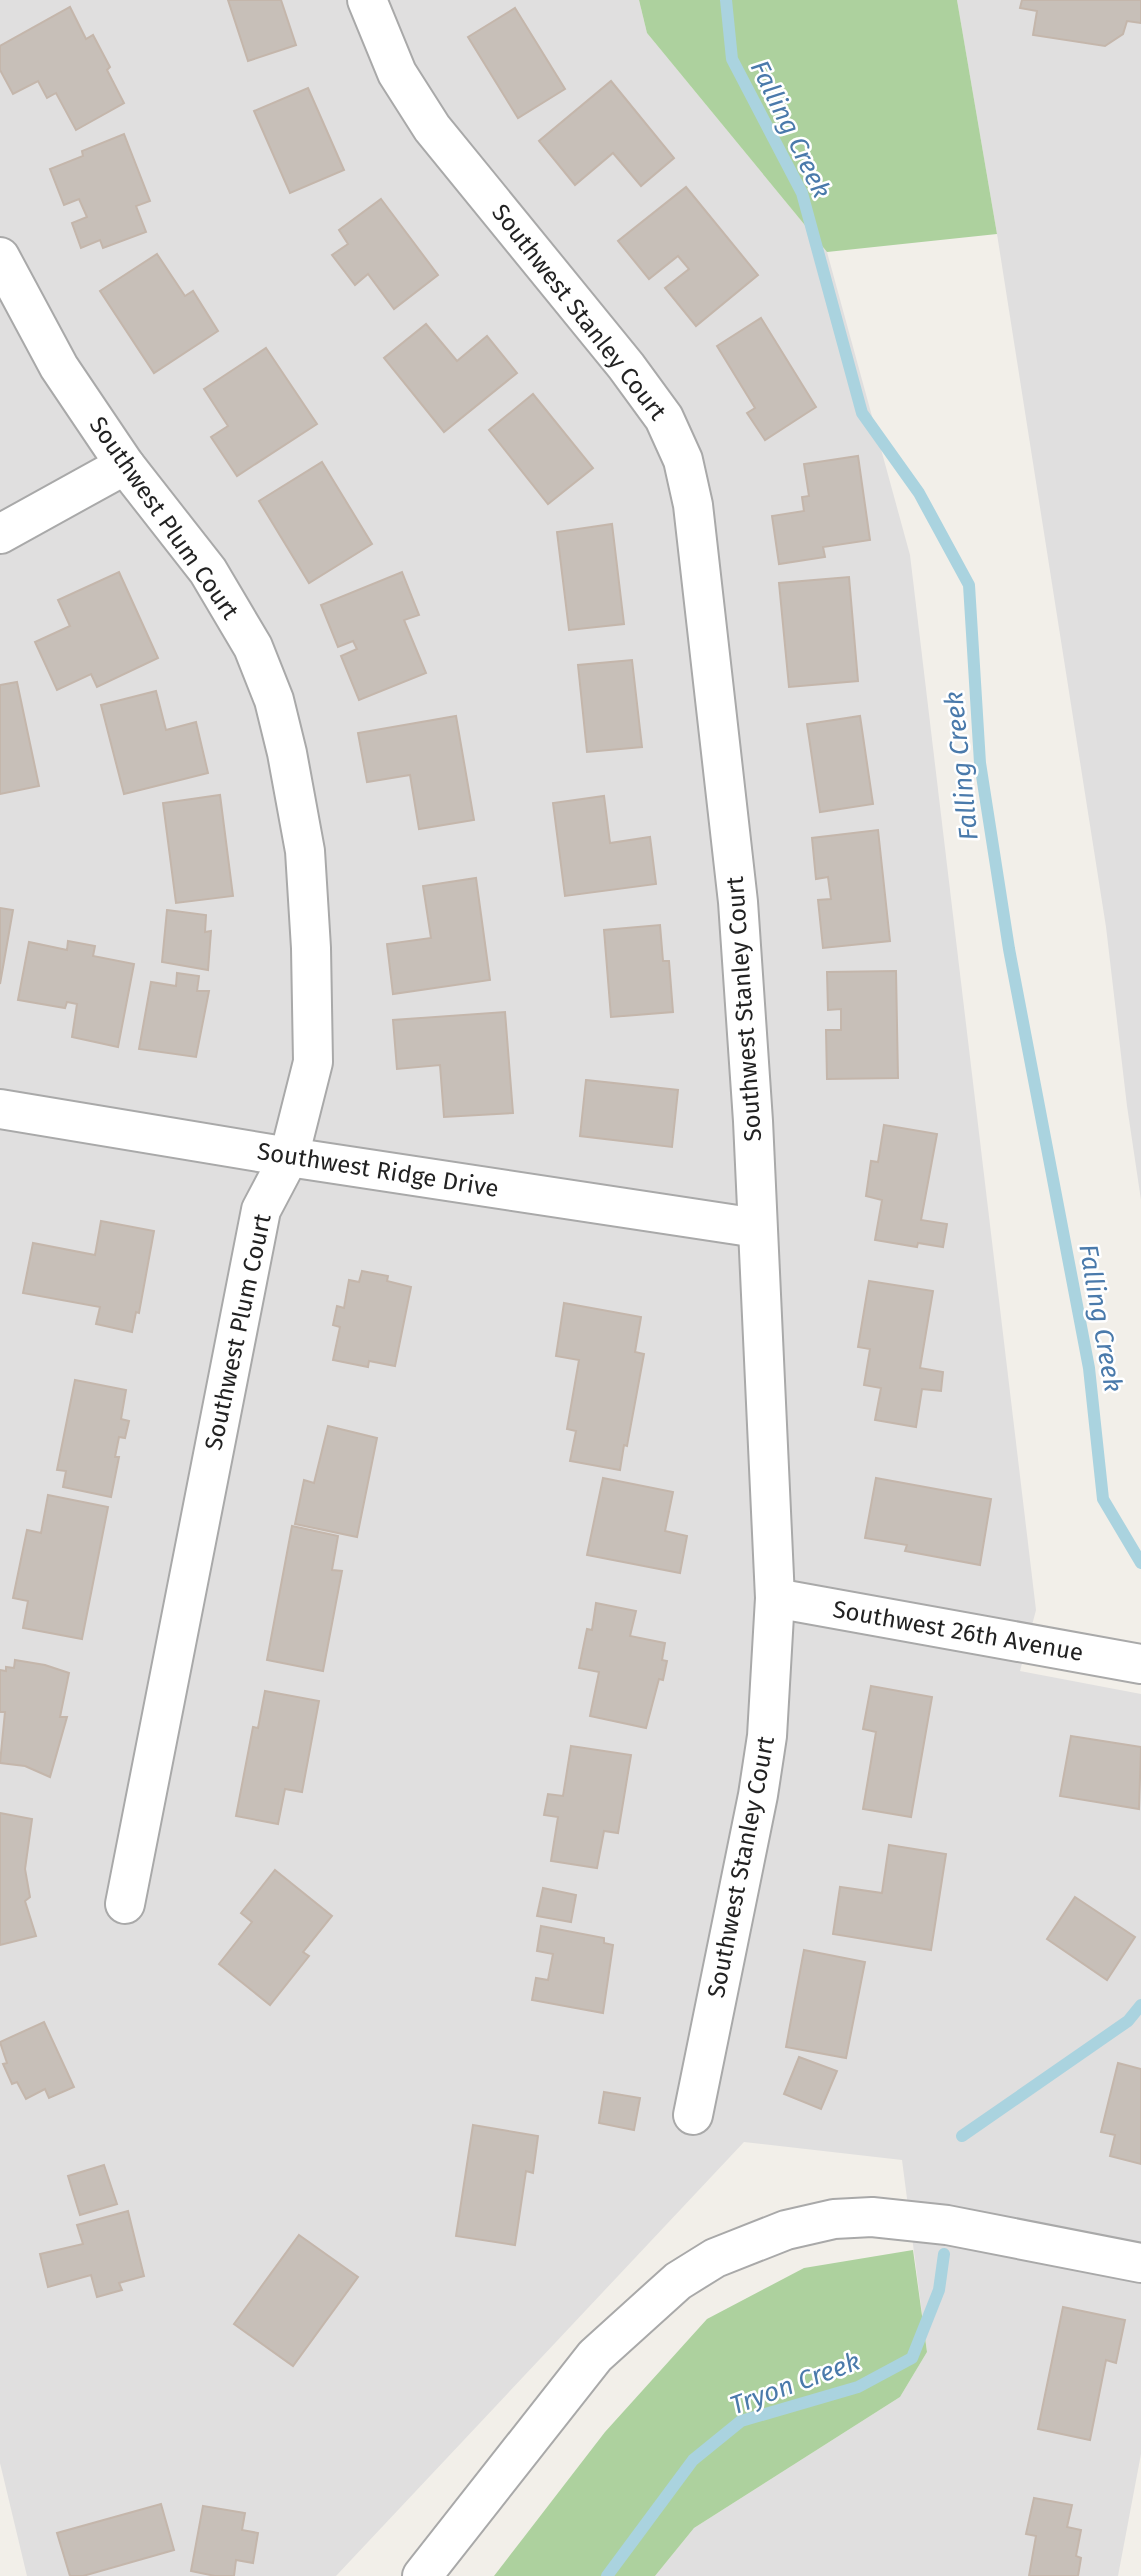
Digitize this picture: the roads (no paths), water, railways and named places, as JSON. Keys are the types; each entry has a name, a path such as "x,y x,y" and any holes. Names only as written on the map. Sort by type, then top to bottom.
{"street":[{"name":"Southwest Stanley Court","path":"367,0 397,73 432,128 626,366 664,418 683,460 693,505 738,902 753,1121 775,1598 767,1736 758,1795 693,2115"},
{"name":"Southwest Plum Court","path":"0,257 59,367 125,465 208,571 253,647 274,700 305,851 311,948 313,1062 289,1157 261,1210 125,1903"},
{"path":"0,534 125,465"},
{"name":"Southwest Ridge Drive","path":"0,1109 289,1157 757,1227"},
{"name":"Southwest 26th Avenue","path":"775,1598 1141,1664"},
{"path":"422,2576 594,2356 678,2281 715,2258 786,2230 834,2219 872,2217 947,2224 1141,2263"}],"waterway":[{"name":"Falling Creek","path":"726,0 732,59 802,193 862,413 919,493 969,585 980,763 1009,949 1089,1368 1103,1499 1141,1563"},
{"name":"Tryon Creek","path":"962,2136 1128,2021 1141,2005"},
{"name":"Tryon Creek","path":"607,2576 693,2460 741,2421 858,2387 912,2358 939,2290 944,2254"}]}
